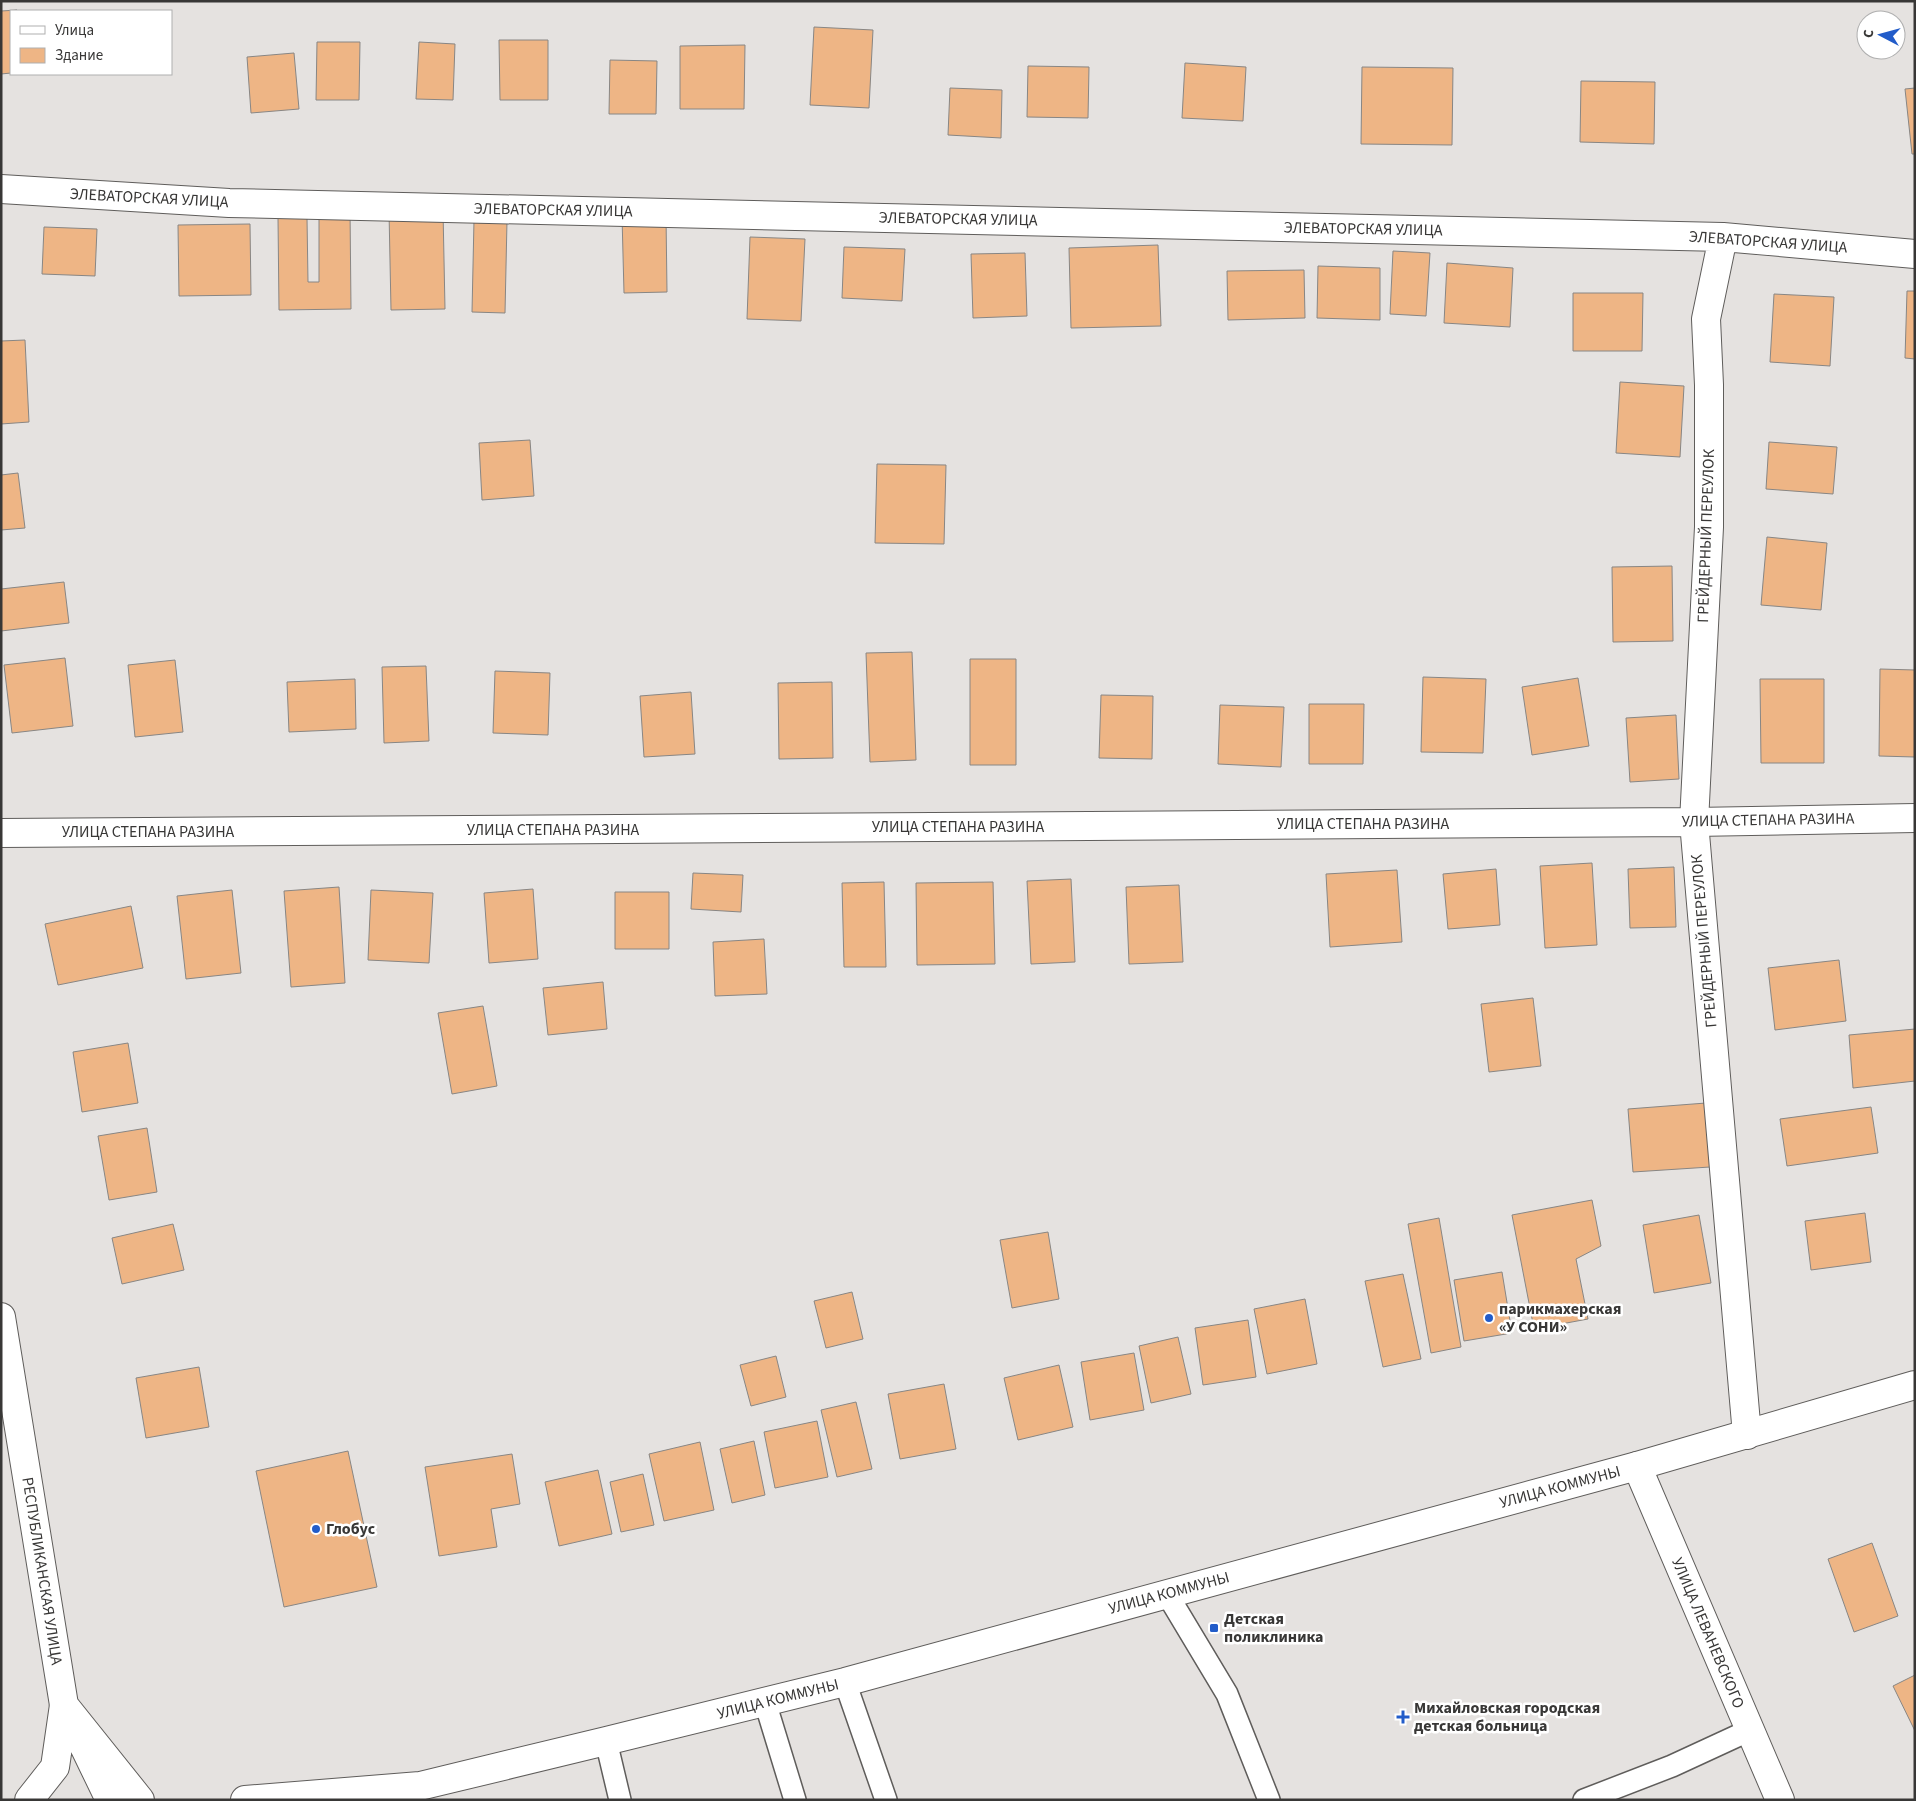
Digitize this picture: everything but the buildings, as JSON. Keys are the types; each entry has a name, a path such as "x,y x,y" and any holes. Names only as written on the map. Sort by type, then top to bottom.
{"street":[{"name":"ЭЛЕВАТОРСКАЯ УЛИЦА","path":"1,189 229,203 1723,237 1915,254"},
{"name":"ГРЕЙДЕРНЫЙ ПЕРЕУЛОК","path":"1723,237 1706,318 1709,385 1709,527 1694,822 1747,1435"},
{"name":"УЛИЦА СТЕПАНА РАЗИНА","path":"1,833 1694,822 1915,818"},
{"name":"РЕСПУБЛИКАНСКАЯ УЛИЦА","path":"1,1317 64,1705 140,1800"},
{"name":"УЛИЦА КОММУНЫ","path":"392,1800 606,1741 845,1682 1637,1466 1915,1385"},
{"name":"УЛИЦА ЛЕВАНЕВСКОГО","path":"1637,1466 1780,1800"},
{"path":"29,1800 54,1767 64,1705"},
{"path":"64,1705 110,1800"},
{"name":"УЛИЦА КОММУНЫ","path":"245,1800 415,1793"}],"lane":[{"path":"1167,1594 1227,1694 1269,1800"},
{"path":"845,1682 886,1800"},
{"path":"765,1702 795,1800"},
{"path":"1584,1800 1672,1766 1750,1730"},
{"path":"606,1741 620,1800"}],"place":[{"name":"парикмахерская «У СОНИ»","path":"1489,1318"},
{"name":"Глобус","path":"316,1529"},
{"name":"Детская поликлиника","path":"1214,1628"},
{"name":"Михайловская городская детская больница","path":"1403,1717"}]}
